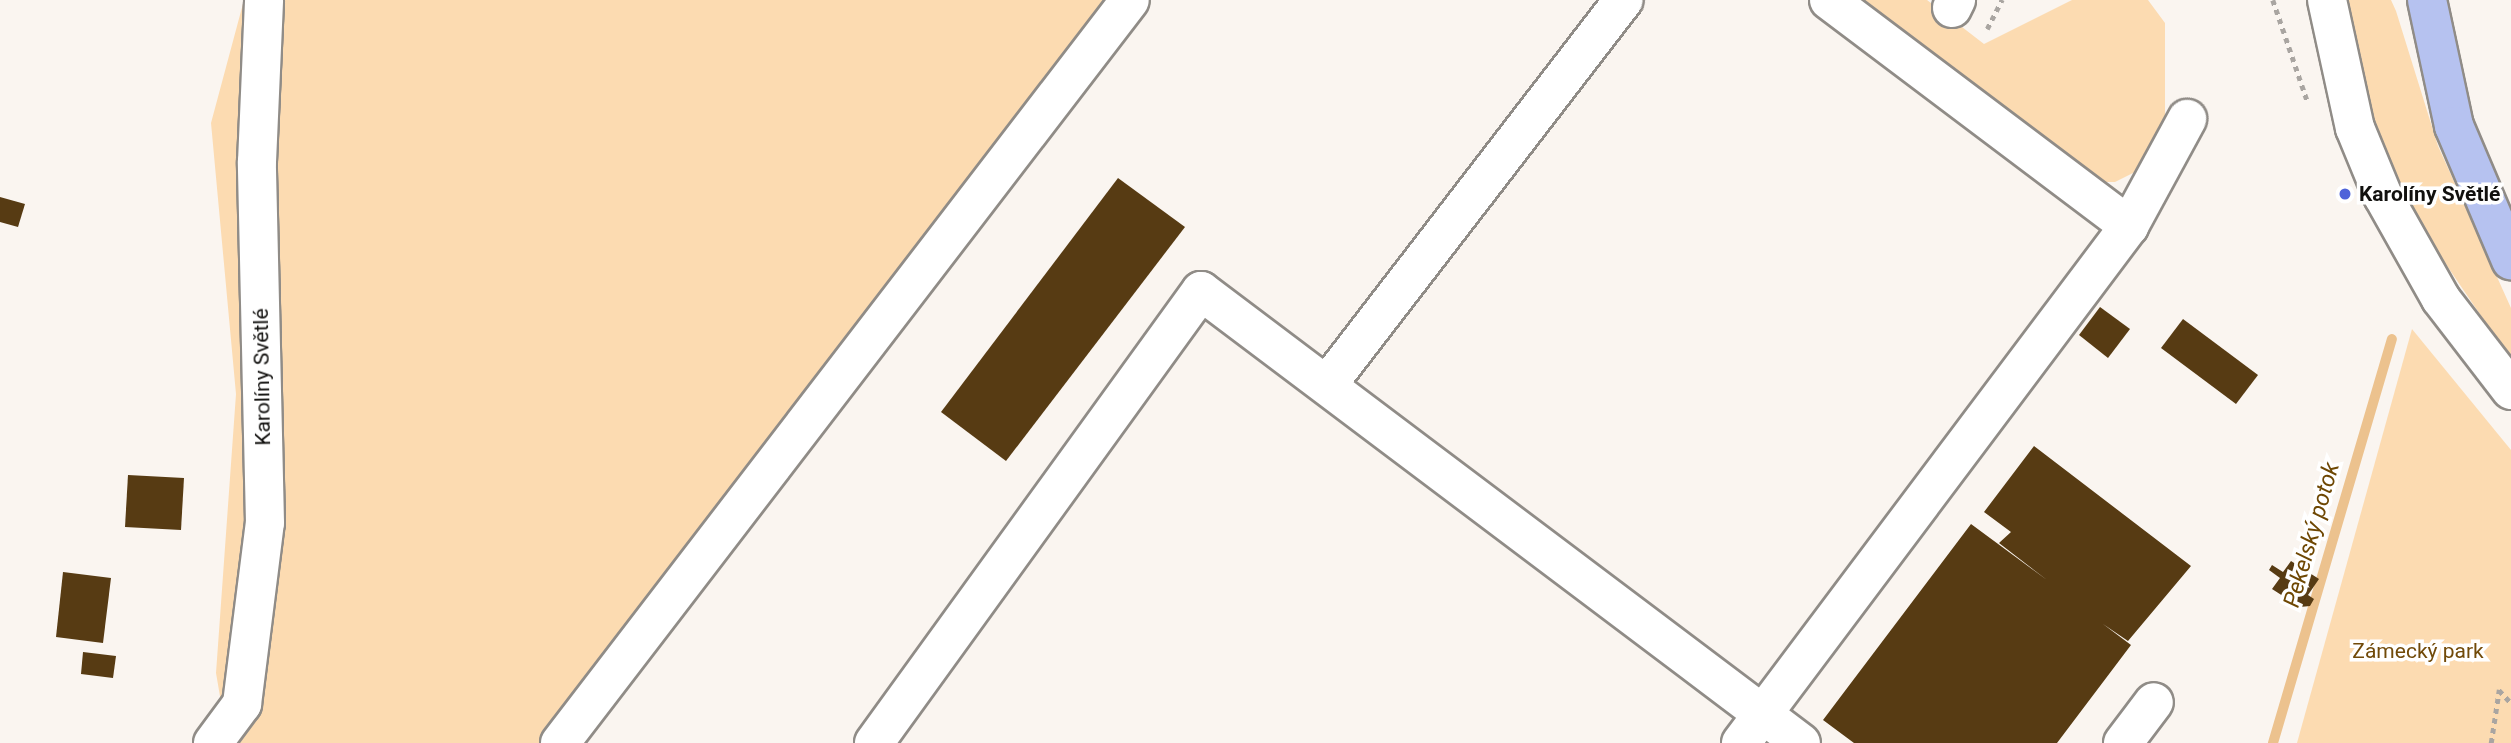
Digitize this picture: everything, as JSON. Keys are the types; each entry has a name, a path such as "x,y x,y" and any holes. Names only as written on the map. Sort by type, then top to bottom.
{"main road":[{"path":"2427,0 2454,126 2511,260"}],"street":[{"name":"Karolíny Světlé","path":"213,743 242,704 265,523 257,162 264,0"},
{"path":"560,743 1129,0"},
{"path":"1327,385 1623,0"},
{"path":"1829,0 2129,226"},
{"path":"2327,0 2356,128 2383,196 2441,299 2511,390"},
{"path":"1752,729 2129,226 2187,119"},
{"path":"874,743 1201,291 1327,385 1752,729 1801,743"},
{"path":"2123,743 2154,702"}],"path":[{"path":"1987,29 2002,0"},
{"path":"2273,0 2310,108"},
{"path":"2491,743 2500,690 2511,703"}],"green space":[{"path":"244,0 1113,0 547,743 228,743 216,673 236,394 211,123"},
{"path":"1857,0 1927,0 1984,44 2072,0 2148,0 2165,23 2165,123 2145,167 2115,182 2093,182"},
{"path":"2337,0 2391,0 2438,146 2511,308 2511,360 2386,176"},
{"name":"Zámecký park","path":"2412,329 2511,450 2511,743 2297,743"}],"building":[{"path":"1118,178 1185,227 1006,461 941,412"},
{"path":"0,197 25,204 18,227 0,222"},
{"path":"2100,307 2130,329 2108,358 2079,335"},
{"path":"2183,319 2258,375 2236,404 2161,348"},
{"path":"2034,446 2191,566 2128,641 2103,624 2131,645 2057,743 1854,743 1823,720 1971,524 2047,580 1999,543 2011,532 1984,512"},
{"path":"128,475 184,478 181,530 125,527"},
{"path":"2291,561 2319,579 2308,595 2314,599 2310,606 2300,607 2272,589 2280,578 2269,570 2272,565 2283,572"},
{"path":"63,572 111,578 103,643 56,637"},
{"path":"83,652 116,656 113,678 81,674"}],"waterway":[{"name":"Pekelský potok","path":"2273,743 2392,339"}],"place":[{"name":"Karolíny Světlé","path":"2345,194"}]}
